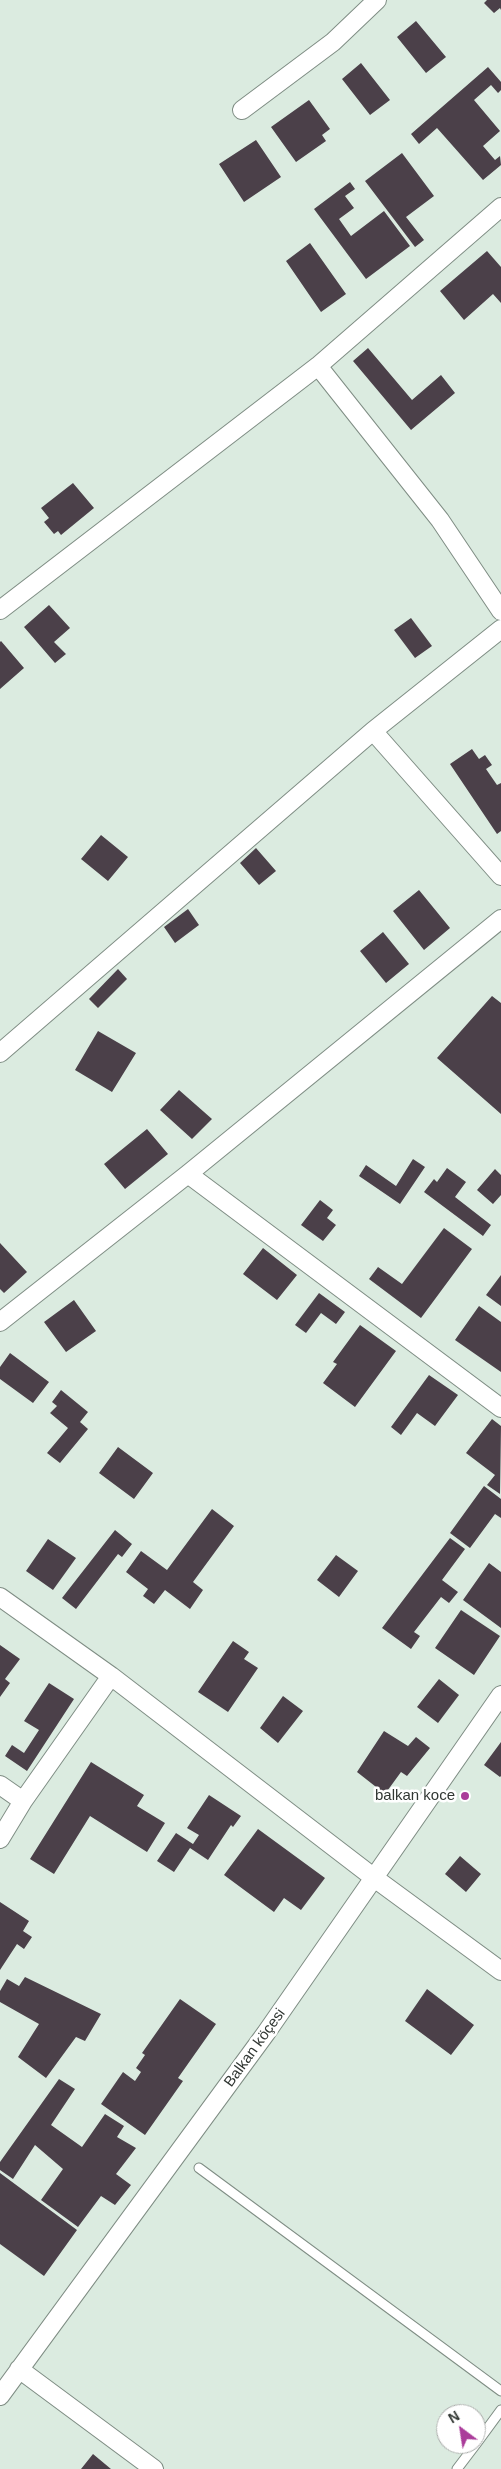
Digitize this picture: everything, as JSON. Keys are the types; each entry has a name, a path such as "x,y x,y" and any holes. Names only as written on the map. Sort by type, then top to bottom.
{"street":[{"path":"242,110 333,42 377,0"},
{"path":"0,610 318,366 501,207"},
{"path":"318,366 440,520 501,611"},
{"path":"0,1053 373,731 501,629"},
{"path":"373,731 501,876"},
{"path":"0,1322 188,1174 501,919"},
{"path":"188,1174 501,1408"},
{"path":"0,1597 111,1676 374,1877 501,1971"},
{"path":"0,1838 23,1800 111,1676"},
{"name":"Balkan köçesi","path":"0,2396 266,2033 501,1695"},
{"path":"0,1785 23,1800"},
{"path":"19,2369 154,2469"}],"lane":[{"path":"199,2168 501,2391"},
{"path":"486,2430 501,2410"},
{"path":"457,2469 468,2454"}],"building":[{"path":"487,0 501,0 501,10 500,8 494,13 484,3"},
{"path":"416,21 446,57 426,73 397,37"},
{"path":"361,63 390,100 370,115 342,79"},
{"path":"488,67 501,82 501,90 498,93 491,85 474,100 500,131 483,146 495,160 500,156 501,165 483,180 437,128 419,144 411,134"},
{"path":"309,100 330,129 322,135 326,141 296,162 271,127"},
{"path":"256,140 281,177 244,202 219,164"},
{"path":"402,153 434,196 406,217 424,240 415,247 365,181"},
{"path":"350,182 355,189 345,196 354,208 339,219 351,236 384,211 410,246 366,279 314,209"},
{"path":"310,243 346,294 321,312 286,261"},
{"path":"487,251 501,267 501,303 493,294 464,320 440,291"},
{"path":"368,348 412,400 441,375 455,393 411,430 353,361"},
{"path":"73,483 94,508 61,535 58,531 54,534 44,522 49,518 41,508"},
{"path":"49,605 70,628 54,642 66,654 55,663 24,627"},
{"path":"411,618 432,646 415,658 394,630"},
{"path":"0,642 24,668 0,689"},
{"path":"472,749 479,759 485,755 492,765 486,769 497,785 501,783 501,831 497,834 450,764"},
{"path":"101,835 128,857 108,881 81,859"},
{"path":"256,848 276,871 259,885 240,863"},
{"path":"419,890 450,928 424,950 393,911"},
{"path":"188,909 199,925 175,943 164,927"},
{"path":"383,932 409,964 386,983 360,951"},
{"path":"118,969 127,979 98,1008 89,999"},
{"path":"492,996 501,1003 501,1114 437,1058"},
{"path":"98,1031 136,1053 112,1092 75,1070"},
{"path":"179,1090 212,1119 192,1139 160,1110"},
{"path":"147,1129 168,1154 125,1189 104,1164"},
{"path":"413,1159 425,1167 400,1204 359,1176 366,1165 396,1186"},
{"path":"447,1168 466,1182 455,1197 491,1225 483,1236 424,1192 434,1179 437,1182"},
{"path":"495,1169 501,1175 501,1195 493,1204 477,1190"},
{"path":"320,1200 333,1210 327,1218 336,1225 323,1241 301,1225"},
{"path":"444,1228 472,1249 421,1318 369,1279 378,1267 402,1284"},
{"path":"0,1243 27,1272 4,1293 0,1289"},
{"path":"263,1248 297,1275 277,1300 243,1274"},
{"path":"501,1275 501,1306 486,1295"},
{"path":"319,1293 345,1312 336,1324 321,1313 306,1333 295,1325"},
{"path":"74,1300 96,1331 66,1352 44,1322"},
{"path":"479,1306 501,1322 501,1372 455,1340"},
{"path":"360,1325 396,1351 355,1407 323,1383 337,1364 333,1362"},
{"path":"10,1353 49,1382 33,1403 0,1379 0,1367"},
{"path":"429,1375 458,1395 435,1426 417,1413 401,1435 391,1427"},
{"path":"61,1390 88,1412 80,1422 88,1429 60,1463 47,1453 68,1428 50,1413 57,1406 52,1402"},
{"path":"492,1419 501,1426 500,1494 487,1485 495,1475 466,1453"},
{"path":"118,1447 153,1473 134,1499 99,1473"},
{"path":"484,1486 501,1499 501,1518 495,1514 470,1548 450,1533"},
{"path":"212,1509 234,1526 193,1582 203,1590 190,1609 165,1590 154,1604 143,1596 148,1589 126,1572 141,1551 167,1570"},
{"path":"115,1530 132,1544 122,1557 118,1554 76,1609 62,1598"},
{"path":"450,1538 465,1549 442,1580 458,1592 449,1603 441,1597 414,1632 420,1636 411,1649 382,1628"},
{"path":"48,1539 76,1558 53,1590 26,1571"},
{"path":"336,1555 358,1571 339,1597 317,1580"},
{"path":"489,1563 501,1572 501,1628 463,1600"},
{"path":"461,1610 500,1636 474,1675 435,1648"},
{"path":"233,1641 249,1652 244,1659 258,1668 228,1712 198,1692"},
{"path":"0,1645 20,1659 5,1679 10,1683 0,1697"},
{"path":"439,1679 459,1695 438,1723 417,1707"},
{"path":"49,1683 74,1699 27,1771 5,1756 12,1745 24,1753 39,1730 24,1721"},
{"path":"283,1696 303,1711 278,1743 260,1728"},
{"path":"384,1731 408,1746 416,1737 430,1748 407,1776 401,1772 385,1794 357,1772"},
{"path":"501,1742 501,1776 500,1777 484,1765"},
{"path":"91,1762 144,1795 137,1806 165,1823 147,1852 90,1816 54,1874 30,1859"},
{"path":"209,1795 241,1816 233,1827 231,1825 208,1860 190,1848 174,1872 157,1861 176,1833 193,1844 199,1835 187,1828"},
{"path":"258,1829 325,1878 301,1910 284,1898 274,1912 224,1875"},
{"path":"460,1856 481,1874 466,1892 445,1874"},
{"path":"0,1902 29,1921 23,1931 32,1937 24,1949 17,1944 0,1970"},
{"path":"25,1977 101,2014 85,2041 76,2037 46,2078 18,2057 39,2024 0,2002 0,1991 7,1979 19,1986"},
{"path":"427,1989 474,2025 451,2055 405,2021"},
{"path":"180,1999 216,2024 178,2078 183,2081 145,2135 101,2104 123,2072 135,2081 141,2072 136,2068 145,2055 142,2053"},
{"path":"59,2079 75,2089 51,2125 82,2147 105,2114 124,2126 117,2137 136,2148 116,2174 131,2185 115,2205 101,2196 78,2227 41,2200 63,2169 35,2145 13,2179 0,2170 0,2162"},
{"path":"0,2173 77,2230 44,2276 0,2244"},
{"path":"93,2454 111,2469 81,2469"}],"place":[{"name":"balkan koce","path":"465,1796"}]}
